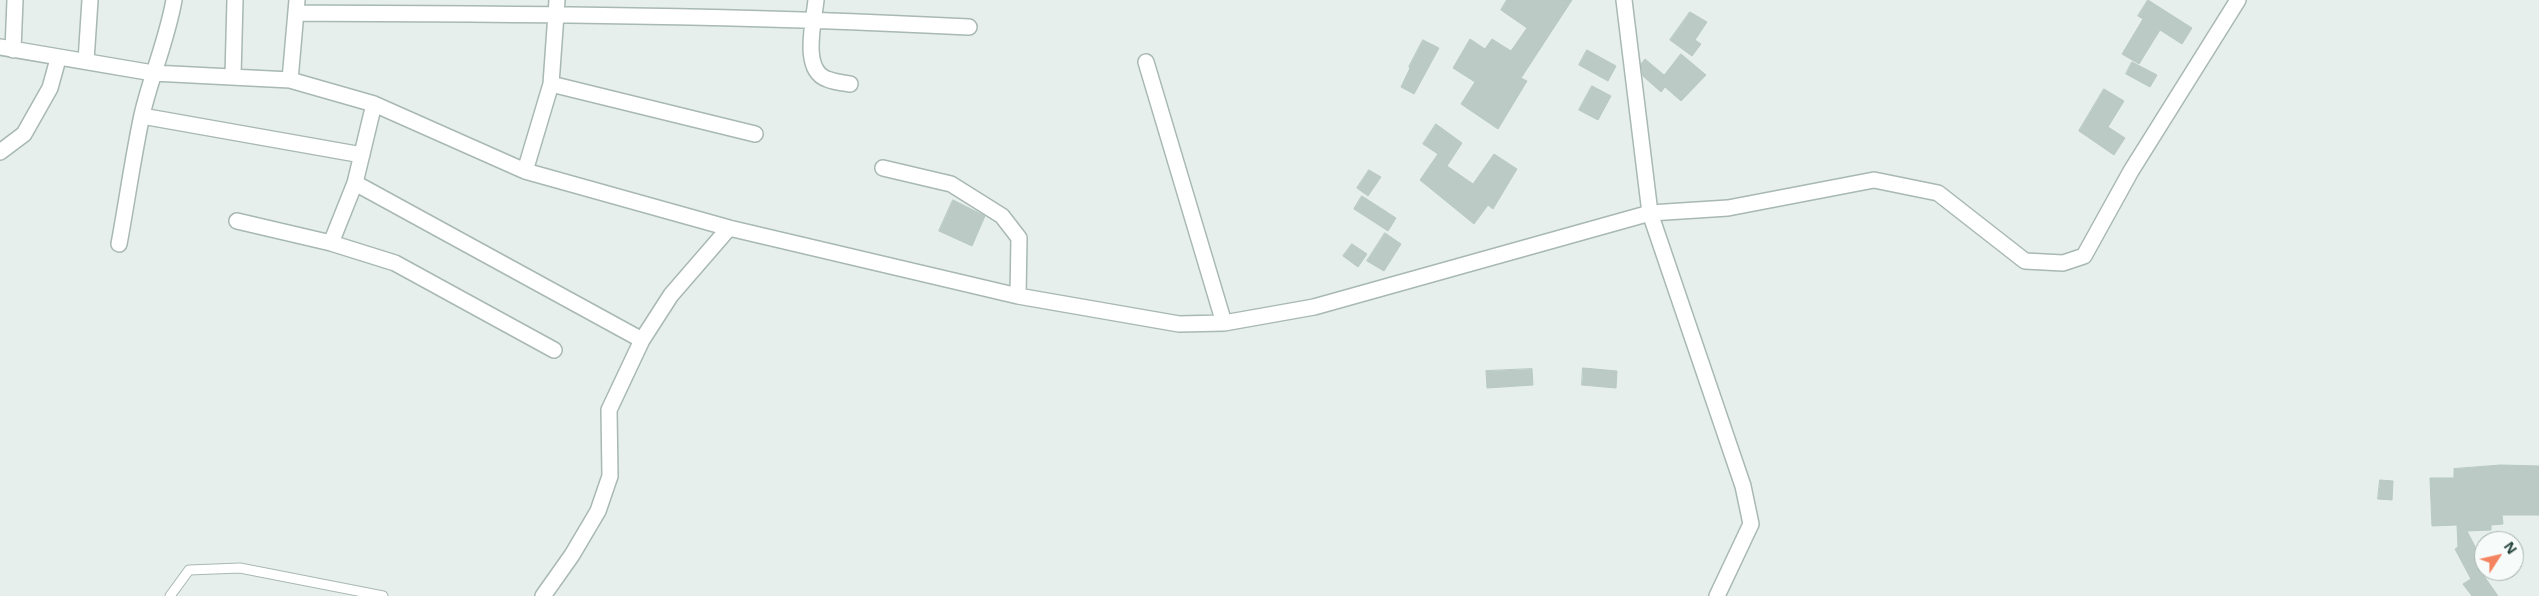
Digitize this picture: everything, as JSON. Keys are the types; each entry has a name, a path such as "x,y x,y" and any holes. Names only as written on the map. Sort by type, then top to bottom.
{"street":[{"path":"15,0 7,49 58,59 86,61 153,73 290,80 374,104 524,171 729,228 1018,296 1179,324 1224,323 1314,307 1650,213 1728,208 1874,180 1938,193 2025,261 2063,264 2084,256 2131,171 2238,0"},
{"path":"86,61 90,0"},
{"path":"120,244 142,116 153,73 168,32 174,0"},
{"path":"233,76 235,0"},
{"path":"816,0 810,58 815,69 825,79 850,84"},
{"path":"1624,0 1650,213 1743,486 1751,524 1717,596"},
{"path":"290,80 297,7 557,7 969,27"},
{"path":"524,171 551,84 557,7"},
{"path":"0,152 24,134 50,88 58,59"},
{"path":"1146,62 1224,323"},
{"path":"551,84 755,134"},
{"path":"331,243 355,183 374,104"},
{"path":"142,116 362,155"},
{"path":"882,168 950,184 1002,216 1019,238 1018,296"},
{"path":"355,183 642,340"},
{"path":"237,221 331,243 394,263 554,350"},
{"path":"543,596 572,555 598,511 610,476 609,410 642,340 672,294 729,228"}],"lane":[{"path":"170,596 188,570 240,568 383,596"}],"building":[{"path":"1507,0 1572,0 1521,78 1527,81 1498,129 1461,104 1475,82 1453,68 1470,39 1485,49 1492,39 1511,51 1527,28 1501,10"},
{"path":"2148,0 2192,28 2182,44 2160,30 2139,64 2122,54 2143,19 2138,16"},
{"path":"1690,12 1707,22 1695,40 1701,44 1692,56 1670,40"},
{"path":"1423,40 1439,48 1414,94 1401,87"},
{"path":"1587,50 1616,66 1608,81 1579,65"},
{"path":"1681,54 1706,75 1681,101 1665,87 1661,92 1643,76 1641,64 1645,59 1664,75"},
{"path":"2132,62 2157,75 2150,87 2126,74"},
{"path":"1592,86 1611,96 1598,120 1579,110"},
{"path":"2104,89 2124,101 2108,127 2125,138 2114,155 2079,131"},
{"path":"1436,124 1462,143 1447,166 1473,184 1494,154 1517,169 1493,209 1488,205 1474,224 1420,180 1438,154 1423,144"},
{"path":"1369,170 1381,177 1368,196 1357,188"},
{"path":"1362,196 1396,218 1388,231 1354,209"},
{"path":"953,200 985,216 972,246 939,231"},
{"path":"1385,233 1401,244 1384,271 1367,261"},
{"path":"1352,244 1367,254 1358,267 1343,256"},
{"path":"1583,368 1617,371 1616,388 1582,385"},
{"path":"1532,369 1533,385 1487,388 1486,371"},
{"path":"2501,465 2539,466 2539,515 2502,515 2503,524 2491,525 2491,530 2467,531 2474,545 2474,581 2488,581 2498,596 2472,596 2463,584 2471,579 2455,549 2458,547 2457,525 2432,526 2430,478 2454,478 2454,469"},
{"path":"2380,480 2393,481 2392,500 2378,499"}]}
